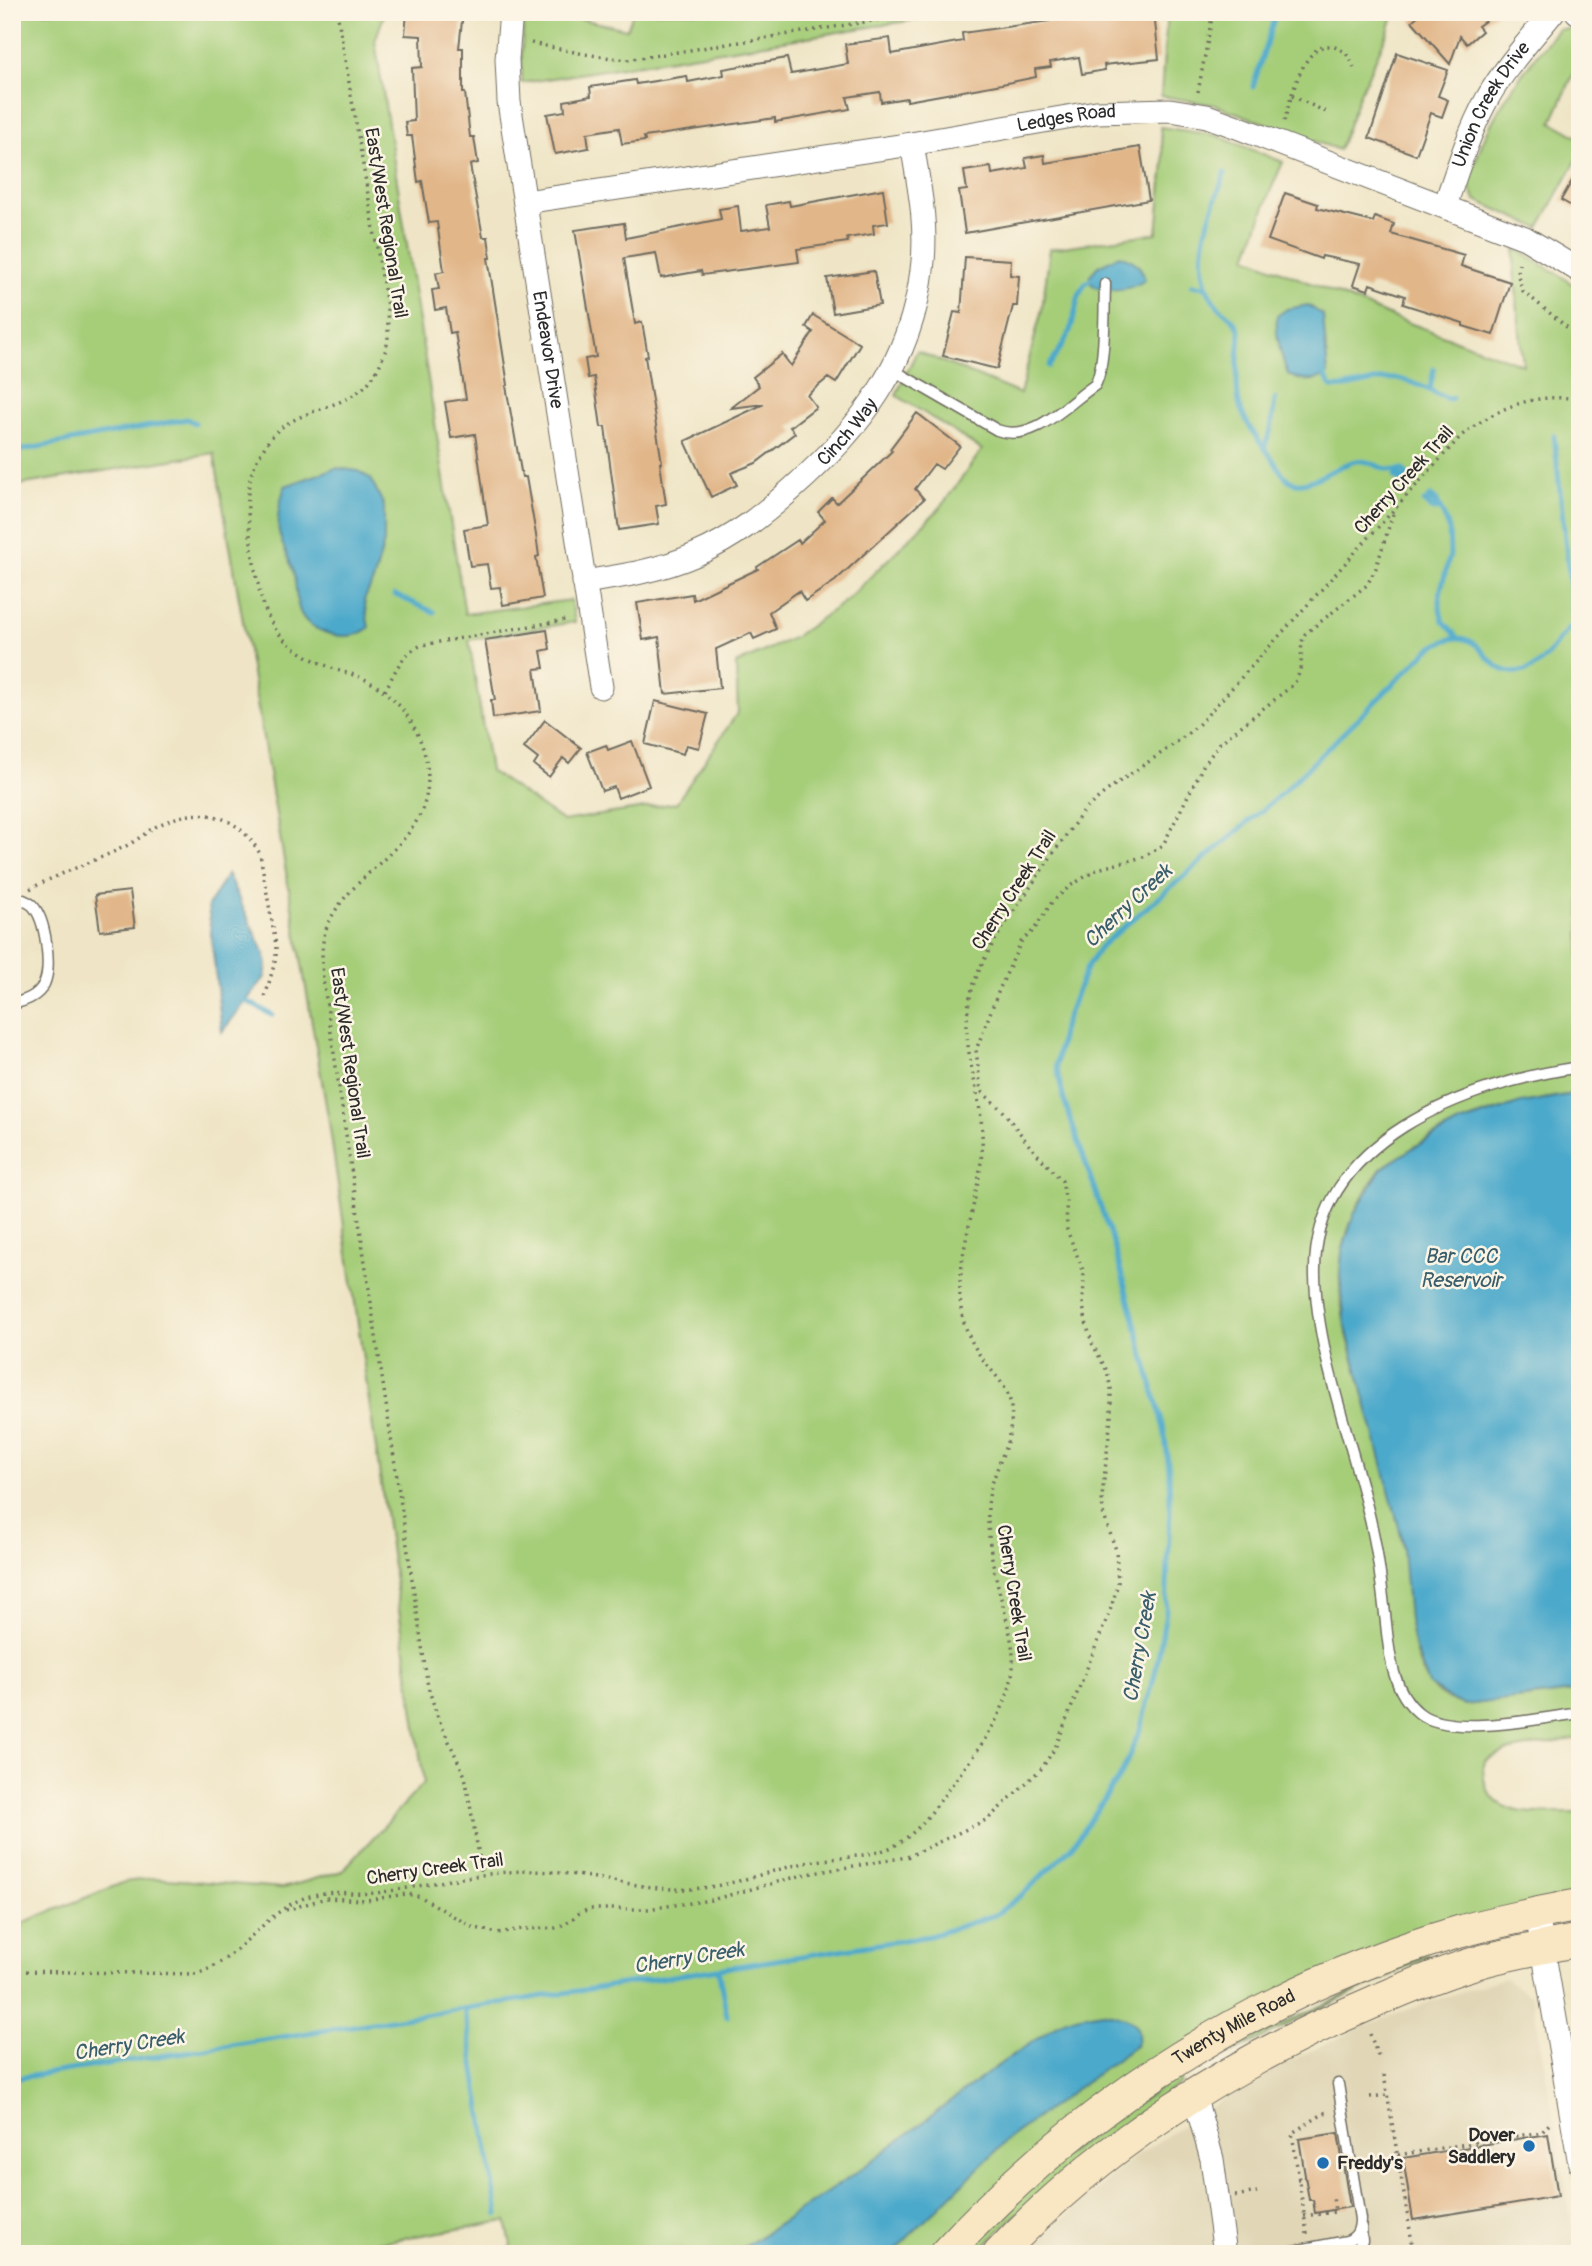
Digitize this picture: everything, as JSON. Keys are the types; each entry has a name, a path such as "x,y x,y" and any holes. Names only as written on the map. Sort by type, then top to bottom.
{"main road":[{"name":"Twenty Mile Road","path":"945,2254 1009,2188 1084,2124 1136,2085 1232,2027 1285,1999 1361,1966 1457,1933 1580,1905"},
{"name":"Twenty Mile Road","path":"999,2254 1045,2208 1158,2118 1269,2051 1352,2011 1443,1974 1486,1960 1580,1940"},
{"path":"1194,2095 1193,2082 1202,2061 1270,2023 1348,1988 1361,1966"}],"street":[{"name":"Endeavor Drive","path":"511,12 507,82 601,687"},
{"name":"Union Creek Drive","path":"1445,206 1469,138 1486,101 1514,59 1553,12"},
{"name":"Ledges Road","path":"525,202 912,144 1096,113 1170,110 1207,116 1445,206 1525,238 1580,271"},
{"name":"Cinch Way","path":"584,582 631,575 677,562 716,545 777,503 835,449 869,409 893,370 904,345 913,319 922,272 924,222 912,144"},
{"path":"1538,1914 1580,2164"},
{"path":"1194,2095 1212,2159 1225,2254"}],"lane":[{"path":"893,370 997,430 1011,433 1031,428 1047,421 1098,381 1105,284"},
{"path":"12,1004 28,1000 44,985 48,961 41,919 31,904 13,897"},
{"path":"1580,1067 1513,1080 1463,1096 1419,1116 1389,1137 1364,1158 1332,1201 1319,1234 1315,1262 1315,1290 1322,1333 1372,1527 1391,1660 1401,1691 1421,1715 1447,1724 1503,1724 1580,1713"},
{"path":"1338,2084 1360,2220 1362,2241 1355,2254"},
{"path":"1278,2253 1352,2239 1359,2230 1360,2220"}],"path":[{"name":"East/West Regional Trail","path":"337,12 387,306 386,348 377,370 366,385 350,397 310,413 277,431 253,466 248,492 248,520 263,603 273,624 287,642 330,668 359,677 385,691 402,706 416,732 426,765 427,790 419,816 410,832 342,901 328,924 321,952 428,1686 438,1718 465,1776 482,1874"},
{"path":"531,43 600,57 634,60 928,12"},
{"path":"1198,92 1213,12"},
{"path":"1284,121 1303,64 1316,50 1332,46 1339,49 1348,55 1354,68"},
{"path":"1292,96 1326,112"},
{"path":"1519,263 1518,276 1523,291 1580,338"},
{"name":"Cherry Creek Trail","path":"12,1970 196,1974 215,1966 295,1902 319,1894 375,1893 482,1874 545,1872 686,1889 729,1884 804,1864 875,1852 896,1844 920,1826 976,1752 996,1718 1008,1691 1013,1655 993,1566 988,1523 989,1498 1012,1420 1011,1407 1006,1388 971,1340 961,1305 961,1281 982,1141 967,1035 968,1010 975,982 1002,928 1084,811 1101,795 1200,723 1461,436 1481,421 1531,399 1580,399"},
{"path":"282,1911 326,1898 366,1900 407,1894 421,1897 472,1927 497,1933 555,1928 589,1909 647,1909 711,1900 807,1874 907,1857 988,1819 1042,1768 1055,1748 1116,1595 1118,1566 1103,1513 1102,1497 1111,1417 1111,1389 1107,1371 1092,1343 1087,1326 1083,1306 1084,1273 1067,1230 1062,1181 1003,1112 981,1091 976,1051 999,989 1021,942 1034,930 1052,902 1070,886 1098,869 1143,857 1163,845 1203,766 1220,743 1294,684 1301,671 1301,642 1305,634 1357,594 1373,576 1393,512"},
{"path":"385,691 402,660 422,645 565,621"},
{"path":"13,897 130,844 169,821 197,814 228,820 242,828 260,854 276,945 276,958 264,1001"},
{"path":"1370,2034 1378,2056"},
{"path":"1384,2075 1413,2254"},
{"path":"1370,2097 1387,2095"},
{"path":"1308,2243 1292,2137 1294,2130 1328,2112 1327,2106"},
{"path":"1398,2155 1542,2132 1553,2119"},
{"path":"1293,2149 1301,2148"},
{"path":"1297,2179 1305,2178"},
{"path":"1233,2196 1257,2192"},
{"path":"1304,2217 1335,2212 1333,2197"}],"shaded area":[{"path":"1505,1978 1533,2000 1577,2254 1023,2254 1133,2158 1259,2076 1363,2026"}],"green space":[{"path":"12,12 385,12 375,41 465,614 571,600 575,622 469,640 490,771 563,821 676,803 738,712 736,664 793,638 847,600 940,508 982,450 896,395 917,351 1020,394 1042,309 1050,249 1157,233 1164,163 1160,127 1215,135 1283,162 1247,257 1393,317 1523,365 1514,268 1515,249 1580,290 1580,1093 1510,1106 1465,1121 1422,1142 1380,1170 1352,1218 1341,1258 1340,1286 1349,1341 1398,1520 1406,1566 1413,1642 1429,1684 1440,1695 1465,1705 1580,1691 1580,1738 1505,1751 1485,1761 1483,1772 1487,1789 1494,1799 1504,1806 1528,1813 1580,1813 1580,1893 1305,1978 931,2254 513,2254 506,2221 308,2254 12,2254 12,1927 125,1882 154,1878 283,1888 342,1871 424,1783 329,1122 214,453 12,486"},
{"path":"525,12 548,12 627,29 633,12 963,12 522,83"},
{"path":"1167,12 1394,12 1339,150 1215,105 1161,96"},
{"path":"1558,29 1572,29 1580,34 1580,59 1552,122 1580,138 1580,154 1539,228 1475,199 1469,186 1482,143 1503,102 1529,64"},
{"path":"1425,1954 1429,1956 1216,2060 1260,2034 1354,1991"},
{"path":"1182,2074 1180,2084 1074,2163 1024,2207 977,2254 959,2254 1067,2151"}],"water":[{"path":"1119,255 1136,263 1145,280 1120,289 1093,286 1090,275 1097,267"},
{"path":"1308,305 1323,315 1328,374 1308,380 1288,375 1279,346 1277,316 1287,309"},
{"path":"336,468 358,471 371,479 384,506 384,542 374,579 364,600 369,628 347,636 317,629 301,614 293,571 278,526 285,486"},
{"path":"227,874 264,952 267,965 265,977 222,1032 208,906"},
{"name":"Bar CCC Reservoir","path":"1580,1093 1580,1691 1465,1705 1451,1700 1429,1685 1415,1648 1409,1620 1402,1539 1345,1324 1340,1275 1342,1252 1354,1214 1381,1169 1457,1124 1521,1103"},
{"path":"1101,2012 1123,2017 1134,2024 1138,2037 1136,2045 1008,2139 891,2254 734,2254 856,2173 1000,2064 1066,2019"}],"building":[{"path":"407,12 463,12 459,48 463,48 463,93 470,137 474,137 478,163 470,165 483,237 488,237 491,258 488,258 508,385 506,386 522,477 526,477 543,598 503,605 500,587 491,588 487,564 470,566 464,529 488,525 475,434 451,438 445,402 466,399 455,332 450,333 446,308 435,310 432,290 439,289 436,273 444,271 437,222 429,223 422,181 418,182 412,136 407,136 405,122 414,121 412,68 422,67 421,36 405,35"},
{"path":"1094,12 1096,20 1154,13 1159,59 1104,65 1105,70 1082,74 1079,57 1050,62 1051,67 1035,69 1036,77 1002,84 907,101 907,98 881,102 880,92 847,97 850,109 775,122 775,118 644,137 645,141 622,144 619,128 587,133 589,148 555,154 547,114 565,111 564,101 591,96 590,87 635,80 636,84 687,76 688,82 724,75 723,69 787,58 791,74 848,64 845,44 890,38 892,54 963,41 962,33 1050,21 1050,17"},
{"path":"1422,12 1498,12 1478,26 1482,31 1467,44 1460,36 1450,64 1412,21"},
{"path":"1397,53 1448,70 1438,96 1448,100 1442,117 1431,113 1416,155 1369,138"},
{"path":"1140,147 1149,200 965,233 959,191 967,190 964,171 991,167 992,174 1027,168 1025,158 1044,155 1045,163"},
{"path":"1580,167 1580,211 1561,200"},
{"path":"883,189 888,223 873,225 874,234 847,238 848,242 797,249 799,262 702,275 701,271 661,278 656,253 624,258 635,324 642,322 648,356 645,357 666,504 656,506 659,524 619,530 605,427 601,427 594,377 588,378 585,359 596,357 575,230 624,223 626,238 721,219 719,209 738,206 741,231 770,227 766,205 789,201 790,206"},
{"path":"1285,193 1318,204 1317,208 1373,222 1375,217 1394,224 1391,234 1464,255 1461,266 1510,282 1493,335 1403,304 1405,296 1370,284 1368,290 1353,285 1360,264 1322,256 1321,259 1268,240"},
{"path":"965,257 1011,260 1010,275 1019,276 1017,306 1013,306 997,369 943,356 954,312 961,313"},
{"path":"874,271 880,305 833,313 827,278"},
{"path":"813,315 860,344 836,383 828,378 807,395 816,407 790,427 795,433 756,463 731,473 737,485 711,497 685,441 764,404 731,408 759,386 753,377 782,354 791,366 813,332 806,327"},
{"path":"917,413 960,446 942,469 934,464 915,489 924,499 835,581 805,601 799,591 769,612 776,629 754,639 751,633 716,649 720,688 665,694 659,637 643,640 637,603 692,594 693,600 758,569 757,567 798,540 800,543 825,520 818,512 832,498 837,503 892,451 890,449"},
{"path":"547,630 550,649 541,651 544,668 535,669 541,711 493,718 491,700 495,700 485,640"},
{"path":"655,701 708,714 699,748 686,745 683,754 645,744"},
{"path":"545,720 581,748 569,763 563,758 549,777 534,765 538,759 524,748"},
{"path":"632,741 649,786 618,798 614,787 602,791 587,752 606,745 608,750"},
{"path":"130,891 135,927 100,931 95,895"},
{"name":"Freddy's","path":"1338,2133 1350,2207 1315,2213 1313,2200 1309,2200 1299,2139"},
{"path":"1548,2134 1558,2196 1413,2220 1403,2158"}],"waterway":[{"path":"1253,87 1276,12"},
{"path":"1225,173 1205,236 1203,269 1213,300 1235,322 1240,332 1238,399 1250,427 1282,473 1292,482 1309,481 1356,461 1368,462 1390,470 1402,469 1408,475"},
{"path":"1049,366 1072,326 1080,293 1089,281 1097,278"},
{"path":"1192,285 1208,288"},
{"path":"1430,389 1434,369"},
{"path":"1323,372 1331,387 1397,379 1417,384 1448,399 1452,398"},
{"path":"1264,448 1271,430 1275,399"},
{"path":"12,452 187,419 195,423"},
{"path":"1554,435 1574,623"},
{"path":"1396,471 1395,477 1402,482"},
{"path":"1396,471 1405,479"},
{"path":"1431,496 1437,501 1449,528 1450,555 1440,593 1440,609 1443,621 1457,636"},
{"path":"1428,499 1439,509"},
{"path":"1424,502 1431,509 1439,509"},
{"path":"395,595 434,612"},
{"name":"Cherry Creek","path":"12,2079 930,1936 995,1915 1023,1894 1071,1848 1122,1773 1141,1727 1156,1669 1166,1612 1170,1510 1164,1429 1114,1246 1064,1100 1056,1065 1063,1027 1086,969 1100,947 1280,795 1427,651 1446,641 1460,638 1471,641 1506,671 1520,672 1530,669 1545,658 1565,633 1580,620"},
{"path":"241,998 272,1015"},
{"path":"718,1969 727,2016"},
{"path":"465,2009 498,2214"}],"place":[{"name":"Dover Saddlery","path":"1529,2146"},
{"name":"Freddy's","path":"1323,2163"}]}
